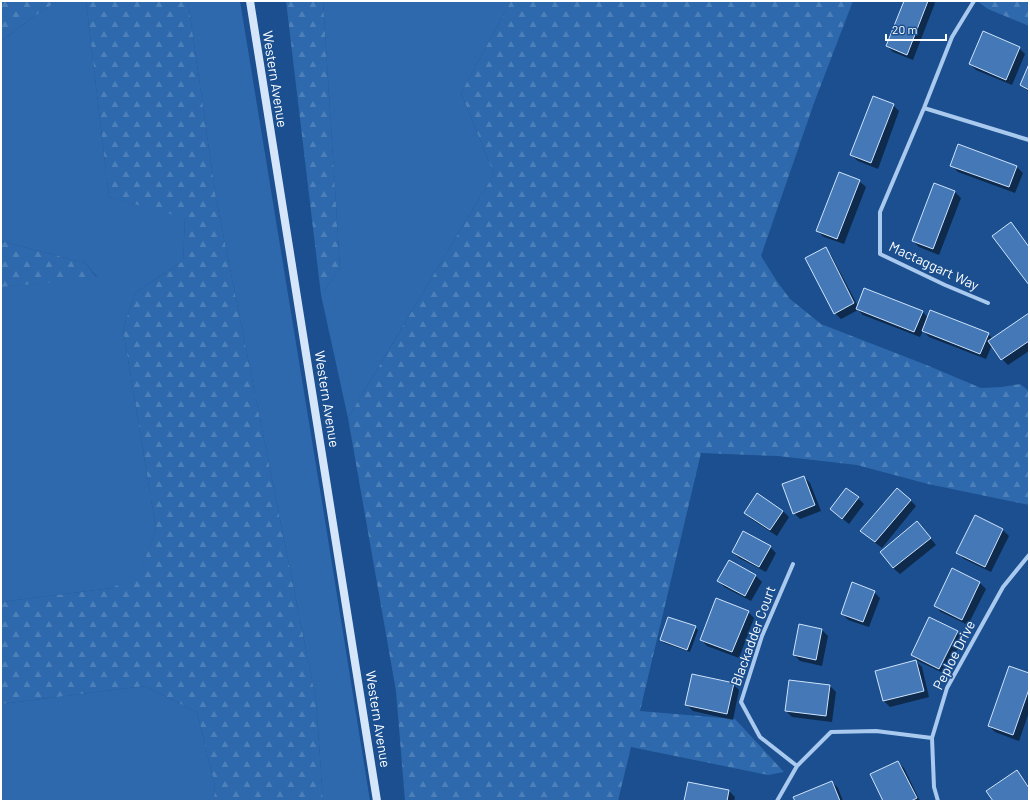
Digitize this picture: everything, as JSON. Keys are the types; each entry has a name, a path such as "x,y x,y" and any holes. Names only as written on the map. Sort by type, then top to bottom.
{"main road":[{"name":"Western Avenue","path":"250,1 378,801"}],"street":[{"name":"Mactaggart Way","path":"974,1 952,37 880,212 880,254 945,285 988,303"},
{"path":"924,108 1029,140"},
{"name":"Peploe Drive","path":"938,801 934,787 932,738 947,688 1003,587 1029,555"},
{"name":"Blackadder Court","path":"793,564 762,636 741,702 760,737 797,766"},
{"path":"777,801 797,766 831,732 876,731 932,738"}],"green space":[{"path":"1,1 58,1 1,41"},
{"path":"58,1 86,1 109,197 185,217 183,261 135,293 123,329 156,529 141,571 112,588 1,602 1,287 97,277 85,263 1,241 1,41"},
{"path":"86,1 188,1 216,198 316,700 323,801 214,801 215,786 197,712 145,686 1,704 1,602 112,588 141,570 156,529 123,329 135,293 183,261 185,218 109,197"},
{"path":"188,1 240,1 370,801 323,801 316,700 216,198"},
{"path":"286,1 323,1 340,268 321,295"},
{"path":"323,1 511,1 461,93 494,174 348,418 321,295 340,268"},
{"path":"511,1 853,1 814,103 761,256 790,299 821,324 981,388 1020,384 1029,391 1029,505 928,484 857,465 778,456 701,453 640,711 735,719 784,772 768,775 631,747 618,801 405,801 396,691 348,418 494,174 461,93"},
{"path":"977,1 1029,1 1029,26 988,9"},
{"path":"1,241 85,263 97,278 1,287"},
{"path":"145,686 197,712 215,786 214,801 1,801 1,704"}],"building":[{"path":"904,1 928,1 907,55 886,46"},
{"path":"983,31 1020,47 1006,80 969,64"},
{"path":"1029,64 1029,90 1020,85"},
{"path":"873,96 894,104 871,163 850,155"},
{"path":"958,144 1017,166 1009,187 950,166"},
{"path":"839,172 860,180 837,239 816,231"},
{"path":"934,183 955,191 933,249 912,241"},
{"path":"1011,222 1029,247 1029,285 992,236"},
{"path":"826,247 854,303 834,314 805,258"},
{"path":"864,288 923,311 914,332 856,309"},
{"path":"930,310 989,333 980,354 922,331"},
{"path":"1029,313 1029,341 1001,360 988,341"},
{"path":"804,476 815,505 793,514 782,484"},
{"path":"846,488 859,497 842,519 830,509"},
{"path":"897,488 911,500 875,542 860,531"},
{"path":"757,493 783,511 770,530 744,513"},
{"path":"975,515 1003,529 985,567 956,553"},
{"path":"917,521 931,538 893,568 880,552"},
{"path":"743,531 771,546 759,567 732,552"},
{"path":"729,560 756,575 745,596 717,581"},
{"path":"952,568 980,582 962,620 934,606"},
{"path":"852,582 875,591 863,622 841,614"},
{"path":"716,598 749,611 732,652 700,640"},
{"path":"668,617 696,626 687,650 660,640"},
{"path":"929,617 958,631 939,669 911,655"},
{"path":"799,624 822,629 816,660 793,655"},
{"path":"916,660 924,691 883,701 875,671"},
{"path":"1009,666 1029,673 1029,689 1013,735 988,726"},
{"path":"692,674 734,683 727,714 685,705"},
{"path":"789,680 830,685 826,716 785,711"},
{"path":"898,761 917,798 911,801 883,801 870,774"},
{"path":"1017,770 1029,788 1029,801 993,801 986,791"},
{"path":"832,781 840,801 795,801 793,797"},
{"path":"688,782 729,790 727,801 684,801"}]}
